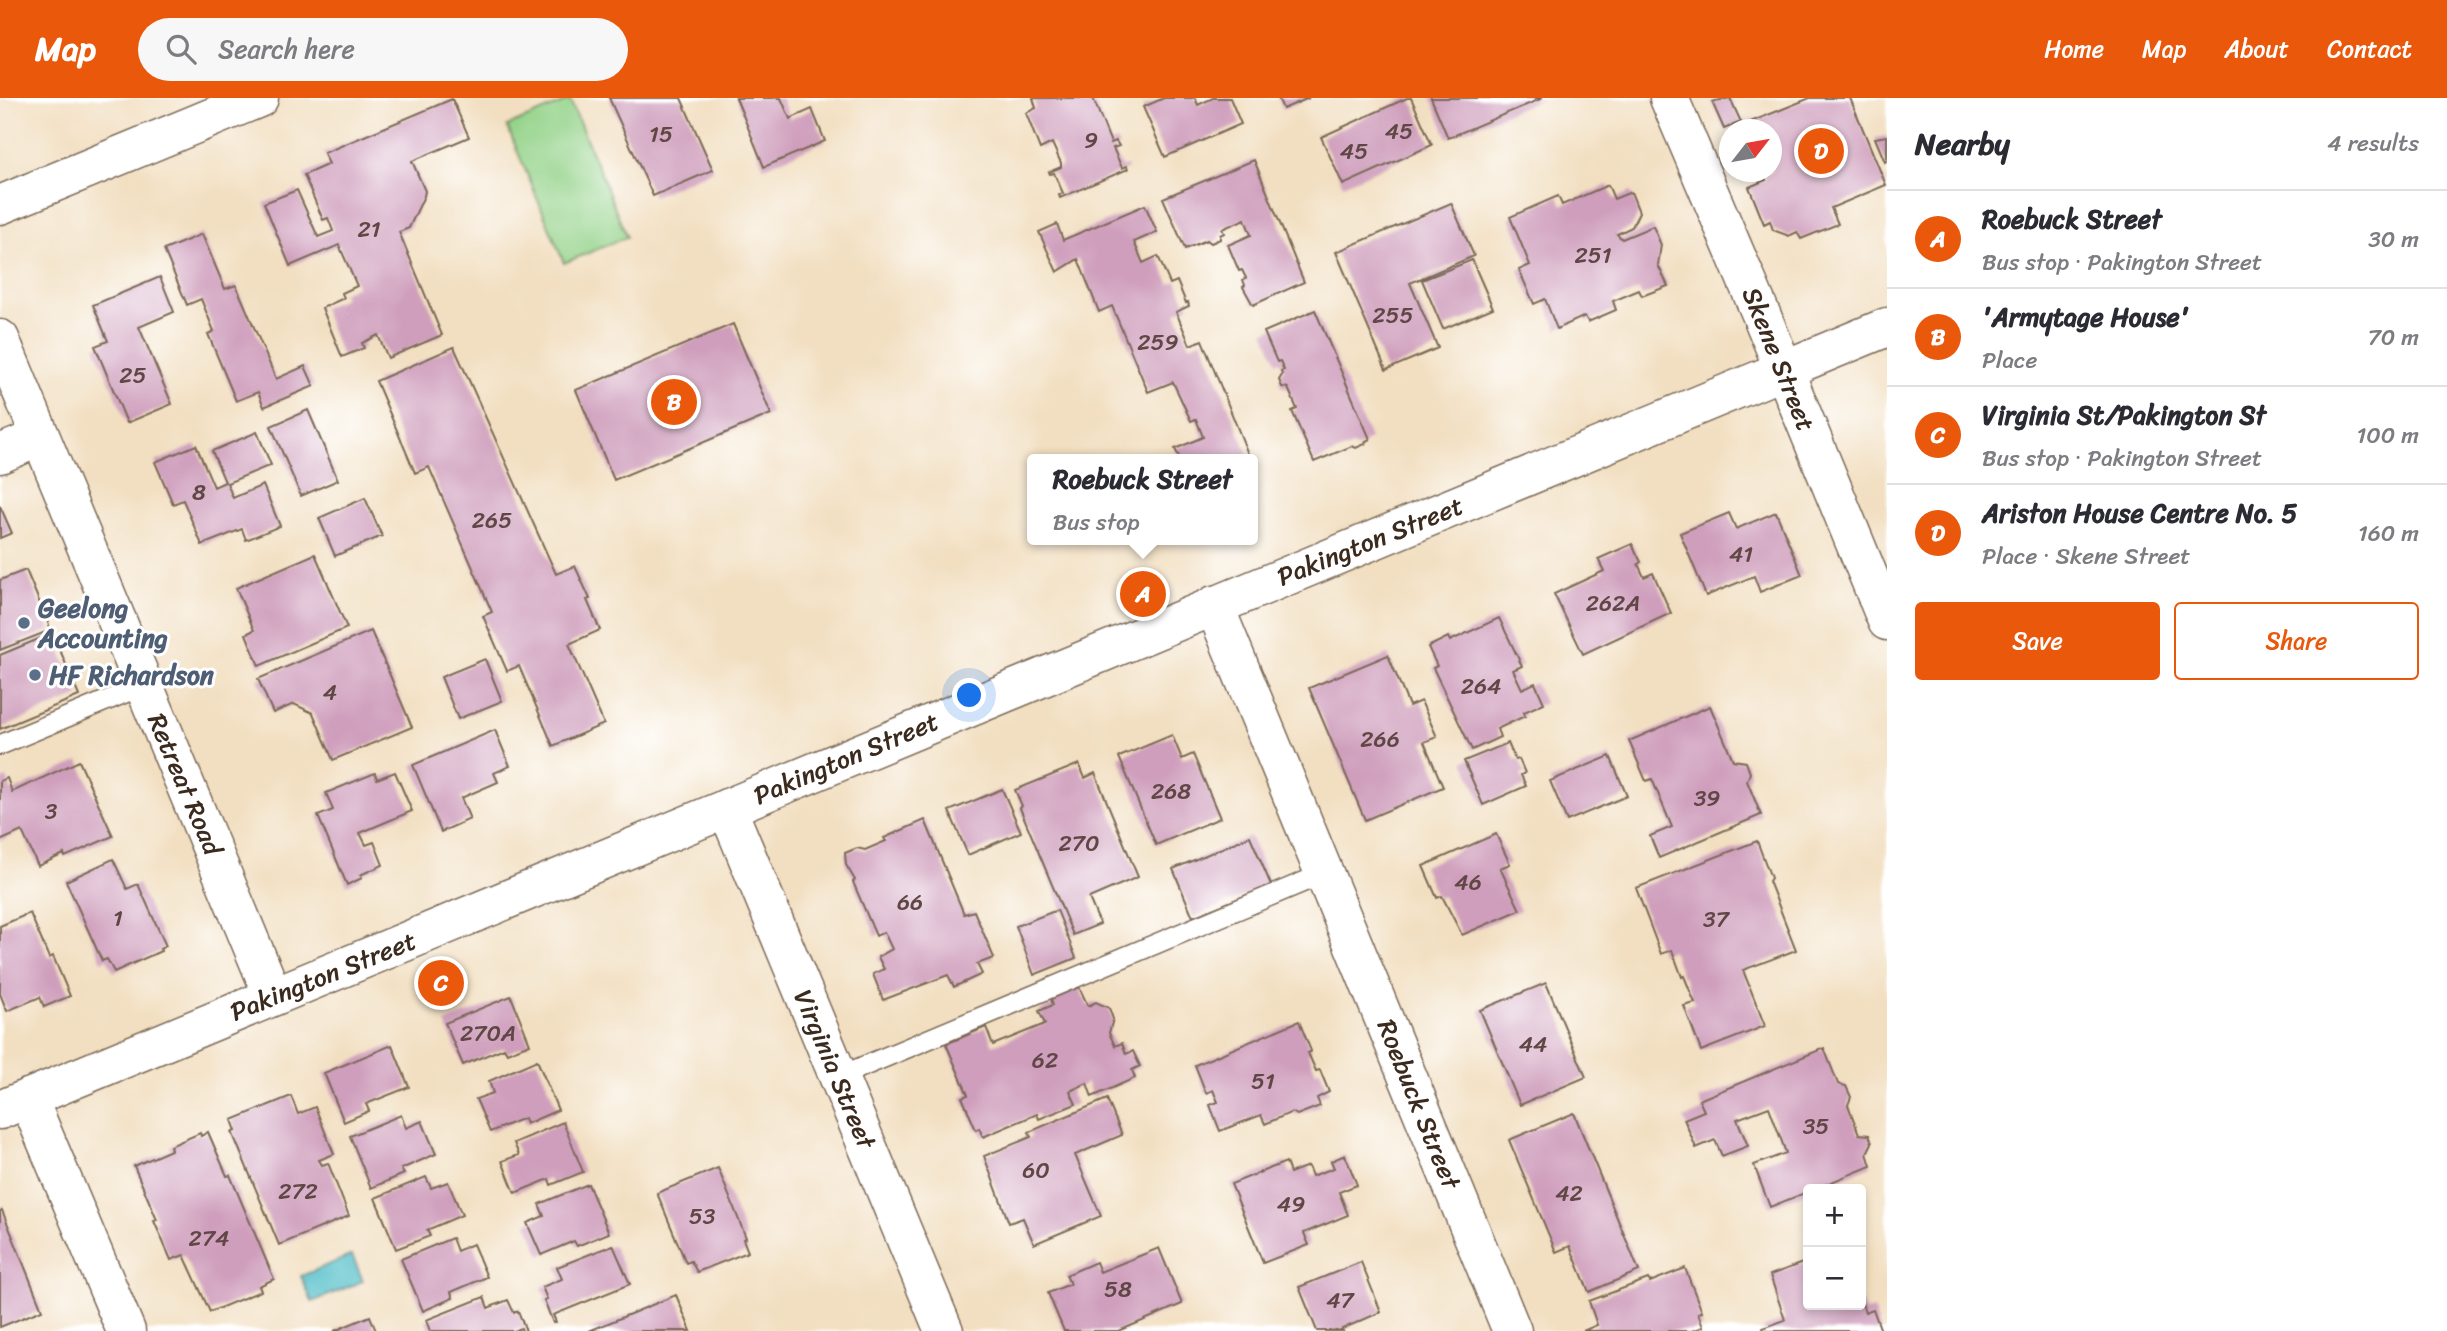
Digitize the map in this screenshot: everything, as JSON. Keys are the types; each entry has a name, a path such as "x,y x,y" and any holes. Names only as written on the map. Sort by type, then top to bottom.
{"street":[{"path":"0,205 259,98"},
{"name":"Skene Street","path":"1669,98 1887,621"},
{"name":"Pakington Street","path":"14,1104 1887,327"},
{"name":"Retreat Road","path":"0,340 274,996"},
{"path":"0,454 40,437"},
{"name":"Roebuck Street","path":"1214,605 1512,1331"},
{"name":"Virginia Street","path":"727,808 944,1331"},
{"path":"14,1104 126,1331"}],"lane":[{"path":"0,745 144,685"},
{"path":"838,1077 1325,873"}],"green space":[{"path":"570,100 627,237 564,263 507,126"}],"water":[{"path":"352,1255 363,1281 312,1302 301,1276"}],"building":[{"path":"609,98 681,98 713,170 653,196"},
{"path":"736,98 781,98 790,119 812,109 825,141 764,167"},
{"path":"1033,98 1093,98 1111,143 1116,141 1119,146 1113,148 1122,168 1127,166 1128,169 1060,198 1059,195 1063,193 1054,173 1049,172 1061,167 1061,163 1052,143 1040,149 1026,113 1036,108"},
{"path":"1164,98 1195,98 1198,105 1213,98 1230,98 1241,124 1165,157 1143,107"},
{"path":"1278,98 1309,98 1283,109"},
{"path":"1411,98 1432,145 1343,185 1321,137"},
{"path":"1431,98 1543,98 1448,138"},
{"path":"1730,98 1740,119 1720,119 1712,102"},
{"path":"1810,98 1850,98 1886,185 1831,208 1838,224 1801,239 1797,232 1789,236 1773,230 1770,221 1764,224 1749,187 1761,182 1782,182 1782,119 1758,119"},
{"path":"452,99 469,137 412,161 425,191 409,228 399,232 442,335 388,358 378,335 362,343 364,348 342,357 322,308 344,298 342,293 357,286 339,245 290,266 264,203 297,190 318,237 333,231 328,218 323,220 304,175 329,164 324,153"},
{"path":"1887,136 1887,160 1885,162 1875,138"},
{"path":"1254,160 1304,282 1253,305 1243,287 1243,280 1246,278 1242,270 1239,271 1228,245 1251,235 1245,219 1222,229 1224,233 1220,235 1220,239 1211,243 1207,240 1185,249 1163,198"},
{"path":"1608,185 1614,199 1631,192 1639,212 1632,227 1617,234 1622,239 1653,226 1661,245 1658,265 1668,286 1642,296 1639,290 1613,301 1616,310 1588,322 1585,316 1557,329 1545,299 1534,304 1519,270 1530,265 1510,217 1558,196 1562,205"},
{"path":"1451,203 1474,256 1410,283 1438,348 1386,370 1336,252"},
{"path":"1145,205 1157,232 1134,242 1143,263 1158,256 1170,284 1177,281 1189,306 1176,312 1190,345 1202,340 1248,454 1178,454 1175,449 1203,437 1196,419 1191,421 1173,382 1148,392 1112,306 1099,312 1078,259 1057,272 1039,232 1057,224 1063,240"},
{"path":"202,234 225,289 236,285 276,379 305,366 314,386 264,407 258,392 236,401 208,334 214,331 201,299 187,305 164,250"},
{"path":"1472,260 1493,308 1443,329 1422,280"},
{"path":"160,277 174,312 139,327 172,404 127,423 95,346 108,341 93,305"},
{"path":"1315,310 1370,439 1356,448 1352,446 1314,462 1292,411 1297,409 1288,388 1282,387 1279,380 1281,371 1284,370 1280,361 1277,362 1264,332"},
{"path":"733,324 771,414 614,480 576,390"},
{"path":"454,347 556,574 575,566 600,630 569,644 604,724 553,746 519,666 507,671 483,616 492,612 429,467 415,473 376,381"},
{"path":"308,410 338,480 301,496 271,426"},
{"path":"257,432 271,465 227,483 233,498 263,485 280,526 246,540 242,529 202,545 183,500 173,504 155,462 196,445 214,487 225,482 212,451"},
{"path":"365,498 382,536 335,556 319,518"},
{"path":"0,506 12,533 0,538"},
{"path":"1776,512 1802,575 1760,592 1754,576 1706,596 1680,533 1729,513 1736,529"},
{"path":"1632,544 1641,562 1638,564 1644,577 1653,573 1671,613 1583,654 1554,594 1604,571 1598,559"},
{"path":"315,554 347,628 259,666 246,634 254,630 236,588"},
{"path":"26,570 51,630 0,650 0,580"},
{"path":"1499,618 1522,666 1513,670 1522,689 1535,683 1544,703 1524,712 1525,716 1497,729 1500,737 1472,750 1433,668 1437,666 1428,647 1448,637 1450,641"},
{"path":"371,631 412,727 333,760 313,713 294,704 273,713 258,679"},
{"name":"HF Richardson","path":"53,633 79,696 0,729 0,655"},
{"path":"1388,655 1409,706 1421,701 1437,737 1424,742 1443,787 1365,820 1309,688"},
{"path":"485,659 502,701 458,719 441,677"},
{"path":"1710,706 1733,760 1746,762 1750,773 1747,781 1761,815 1659,858 1650,836 1672,827 1652,779 1646,781 1629,741"},
{"path":"495,730 510,766 494,773 498,782 461,798 470,819 441,832 413,765"},
{"path":"1172,735 1182,759 1193,754 1220,818 1156,845 1119,757"},
{"path":"1508,743 1515,760 1519,759 1525,773 1521,775 1526,786 1483,805 1464,761"},
{"path":"1610,756 1627,796 1567,821 1550,781"},
{"path":"79,761 113,836 38,866 22,831 0,841 0,781 7,778 12,792"},
{"path":"1079,764 1085,778 1095,773 1138,877 1089,898 1100,924 1073,935 1015,790"},
{"path":"395,772 412,811 360,833 366,845 374,842 383,865 360,875 362,878 347,885 318,816 333,810 326,793 375,773 377,779"},
{"path":"1002,789 1021,832 968,855 949,811"},
{"path":"925,820 964,914 974,911 994,958 977,964 982,974 954,987 948,975 883,1000 873,974 884,969 878,957 892,949 884,932 876,936 853,882 855,880 846,865 845,853 857,848 865,850 886,841 884,838"},
{"path":"1496,834 1510,864 1500,868 1520,910 1462,935 1442,896 1437,898 1423,866"},
{"path":"1250,836 1271,885 1193,917 1173,869"},
{"path":"1757,841 1771,878 1769,881 1796,950 1743,970 1765,1026 1701,1051 1684,1006 1695,1003 1672,950 1661,954 1636,888"},
{"path":"113,859 127,889 138,884 166,946 160,949 161,951 114,972 107,959 102,961 66,881"},
{"path":"1057,910 1076,958 1034,975 1016,926"},
{"path":"30,913 49,958 53,956 70,996 44,1007 40,997 7,1011 0,994 0,926"},
{"path":"1546,983 1586,1077 1520,1105 1480,1010"},
{"path":"1079,987 1088,1006 1096,1002 1109,1008 1113,1019 1109,1033 1115,1046 1122,1043 1126,1054 1133,1051 1140,1066 1132,1070 1135,1078 1092,1097 1087,1083 1070,1091 1076,1104 1039,1119 1037,1114 983,1137 979,1128 976,1130 962,1097 968,1095 946,1044 986,1027 993,1045 1045,1024 1039,1011 1053,1005 1051,999"},
{"path":"511,996 530,1044 507,1053 504,1048 463,1065 445,1023"},
{"path":"1299,1021 1311,1051 1308,1053 1316,1071 1320,1070 1329,1092 1317,1098 1320,1106 1297,1115 1292,1112 1265,1124 1261,1115 1220,1131 1210,1105 1218,1102 1213,1090 1206,1093 1195,1065"},
{"path":"392,1045 409,1087 366,1104 369,1111 344,1122 324,1073"},
{"path":"1824,1048 1838,1084 1846,1086 1851,1097 1848,1105 1859,1134 1869,1135 1872,1143 1867,1153 1871,1166 1827,1184 1803,1184 1803,1194 1770,1207 1754,1165 1786,1153 1769,1107 1737,1119 1748,1146 1722,1156 1715,1140 1696,1148 1684,1119 1704,1111 1699,1100"},
{"path":"537,1060 558,1110 526,1124 524,1118 490,1132 476,1099 493,1093 489,1081"},
{"path":"291,1096 298,1114 315,1107 334,1154 319,1160 322,1165 328,1163 349,1216 279,1245 232,1132 236,1131 232,1120"},
{"path":"1107,1099 1122,1135 1075,1155 1101,1216 1034,1244 1023,1218 1009,1223 984,1156 1031,1137 1029,1132"},
{"path":"1574,1113 1639,1271 1589,1292 1570,1246 1556,1252 1509,1140"},
{"path":"401,1115 406,1128 422,1121 436,1154 401,1169 404,1174 371,1188 350,1136"},
{"path":"563,1122 583,1172 551,1185 549,1179 515,1193 502,1161 519,1155 514,1143"},
{"path":"208,1132 227,1176 230,1175 274,1279 259,1286 261,1291 210,1312 184,1255 171,1260 134,1166 171,1150 170,1146"},
{"path":"1345,1155 1357,1185 1339,1192 1348,1215 1304,1233 1309,1245 1263,1263 1231,1184 1286,1162 1290,1173 1308,1166 1312,1176 1334,1168 1331,1161"},
{"path":"718,1168 746,1238 743,1239 748,1252 697,1272 691,1261 686,1263 657,1193"},
{"path":"426,1177 431,1188 448,1182 462,1215 427,1230 430,1236 396,1249 375,1198"},
{"path":"588,1184 609,1233 577,1246 574,1241 541,1255 527,1223 544,1216 539,1204"},
{"path":"2,1210 42,1310 0,1327 0,1211"},
{"path":"452,1238 457,1251 473,1244 487,1277 451,1292 453,1298 423,1311 401,1259"},
{"path":"613,1245 630,1284 553,1315 556,1322 553,1323 542,1287 562,1279 557,1267"},
{"path":"1159,1248 1182,1304 1119,1331 1064,1331 1048,1293 1070,1284 1066,1275 1096,1262 1100,1272"},
{"path":"1361,1262 1381,1312 1342,1329 1343,1331 1317,1331 1299,1287"},
{"path":"1803,1263 1803,1310 1865,1312 1873,1309 1881,1331 1764,1331 1763,1328 1785,1320 1770,1275"},
{"path":"1685,1268 1702,1312 1698,1313 1703,1327 1692,1331 1583,1331 1597,1325 1589,1301"},
{"path":"676,1295 691,1331 589,1331"},
{"path":"484,1297 488,1308 508,1300 514,1313 518,1311 526,1331 521,1328 514,1331 430,1331 426,1320"},
{"path":"370,1316 376,1331 334,1331"}],"place":[{"name":"Ariston House Centre No. 5","path":"1821,151"},
{"name":"'Armytage House'","path":"674,402"},
{"name":"Roebuck Street","path":"1143,594"},
{"name":"Geelong Accounting","path":"24,623"},
{"name":"HF Richardson","path":"35,675"},
{"name":"Virginia St/Pakington St","path":"441,983"}]}
